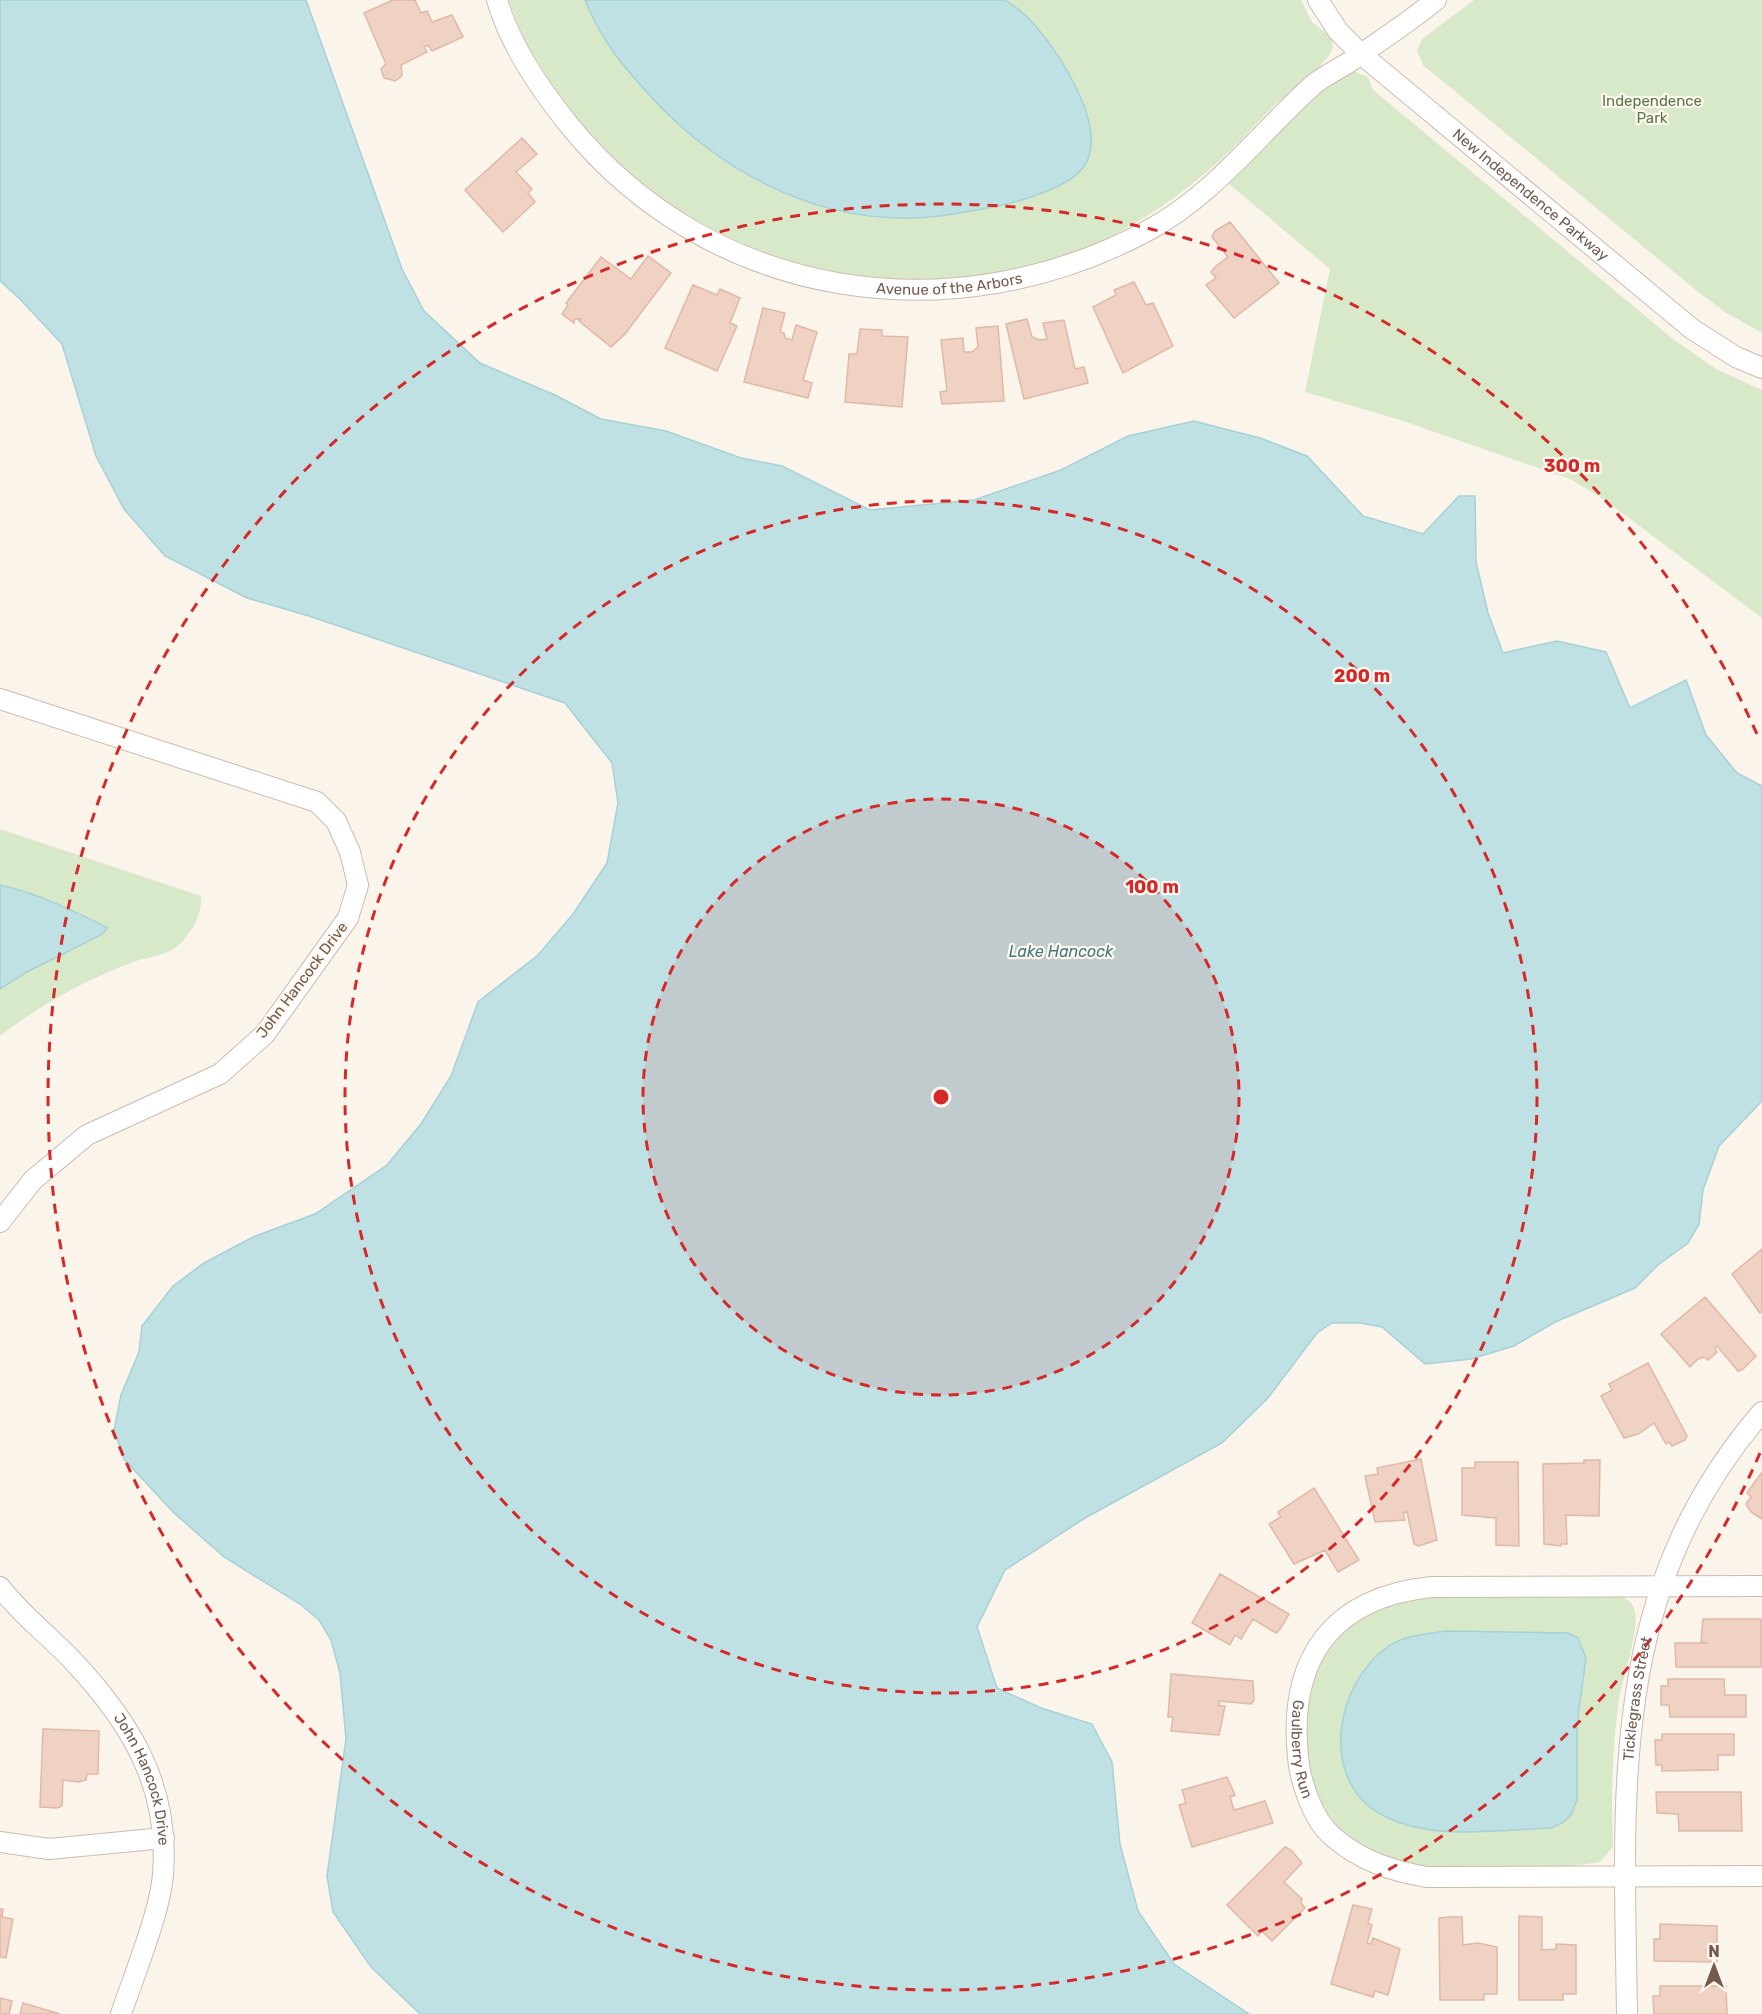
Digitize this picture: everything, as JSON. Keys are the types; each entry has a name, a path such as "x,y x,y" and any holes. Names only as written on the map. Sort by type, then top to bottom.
{"street":[{"name":"Avenue of the Arbors","path":"497,0 507,28 555,107 592,153 633,190 674,220 726,249 788,272 827,282 871,289 920,292 967,288 1015,280 1063,268 1148,231 1178,212 1218,181 1315,84 1436,0"},
{"name":"New Independence Parkway","path":"1318,0 1338,31 1361,54 1692,329 1736,357 1762,368"},
{"name":"John Hancock Drive","path":"0,699 317,802 336,821 350,852 358,885 348,918 265,1034 220,1074 87,1135 33,1180 0,1222"},
{"name":"Ticklegrass Street","path":"1627,2014 1626,1781 1640,1657 1661,1587 1690,1516 1708,1485 1762,1413"},
{"name":"Gaulberry Run","path":"1762,1586 1432,1587 1402,1590 1379,1597 1354,1610 1334,1627 1318,1648 1305,1674 1298,1704 1296,1734 1299,1771 1309,1801 1330,1834 1359,1856 1394,1871 1427,1877 1762,1876"},
{"name":"John Hancock Drive","path":"0,1587 21,1614 73,1661 113,1708 132,1737 159,1796 164,1838 163,1876 121,2014"},
{"path":"0,1842 49,1849 164,1838"}],"green space":[{"path":"509,0 1301,0 1312,22 1330,36 1333,46 1325,61 1196,181 1157,209 1116,234 1072,253 1004,272 936,280 868,277 801,264 738,242 679,209 624,167 576,116 556,89 537,61 521,31"},
{"name":"Independence Park","path":"1474,0 1762,0 1762,333 1725,312 1697,291 1423,65 1417,51 1422,39"},
{"path":"1353,71 1368,77 1373,90 1673,339 1716,369 1762,390 1762,618 1605,500 1570,479 1400,420 1305,392 1330,269 1228,183 1310,100"},
{"path":"0,829 201,896 197,919 189,934 172,950 133,962 77,987 45,1005 0,1036"},
{"path":"1616,1594 1633,1605 1636,1621 1619,1699 1615,1736 1613,1847 1600,1862 1574,1866 1452,1868 1427,1866 1384,1858 1358,1845 1338,1828 1322,1806 1312,1782 1306,1755 1304,1728 1307,1701 1320,1662 1334,1640 1351,1624 1381,1606 1403,1597"}],"water":[{"name":"Lake Hancock","path":"0,0 306,0 402,269 424,311 480,363 555,395 601,419 666,431 741,458 782,466 870,510 974,500 1061,470 1128,436 1194,421 1260,438 1307,456 1363,516 1423,534 1459,496 1475,496 1476,562 1488,613 1503,653 1557,641 1606,652 1630,708 1686,680 1706,735 1737,773 1762,786 1762,1101 1719,1146 1703,1190 1699,1224 1688,1243 1658,1265 1635,1288 1555,1322 1514,1346 1471,1359 1425,1364 1382,1327 1360,1323 1332,1323 1317,1333 1268,1398 1222,1443 1085,1518 1005,1570 977,1627 997,1688 1041,1708 1092,1724 1112,1762 1120,1844 1138,1911 1174,1964 1249,2014 420,2014 371,1967 333,1912 327,1876 346,1739 340,1673 331,1640 319,1620 300,1604 224,1557 173,1512 124,1459 114,1430 121,1395 139,1352 142,1326 173,1286 204,1263 253,1237 315,1214 387,1165 421,1124 451,1076 478,1002 538,955 573,914 607,863 618,803 612,763 565,703 309,616 247,598 165,556 124,509 96,456 62,344 0,281"},
{"path":"585,0 1005,0 1030,20 1041,33 1054,50 1078,91 1091,134 1090,153 1082,169 1063,184 1021,200 993,207 942,216 911,218 865,215 831,209 766,184 735,167 679,125 623,65 598,28"},
{"path":"0,885 69,909 108,928 101,935 25,973 0,989"},
{"path":"1446,1631 1568,1633 1578,1638 1586,1658 1577,1724 1577,1800 1571,1815 1564,1822 1551,1828 1487,1832 1423,1829 1384,1816 1363,1800 1349,1780 1342,1757 1341,1732 1346,1707 1356,1683 1371,1662 1395,1642"}],"building":[{"path":"393,0 415,0 421,13 427,11 432,22 452,15 463,37 432,51 428,45 424,47 427,52 401,65 402,76 395,81 384,78 381,69 386,64 364,13"},
{"path":"522,138 537,154 516,172 532,189 528,193 535,202 503,232 465,190"},
{"path":"1230,222 1279,283 1234,318 1206,285 1216,278 1211,272 1228,257 1212,237 1215,231"},
{"path":"648,256 671,273 625,334 611,347 579,321 581,319 574,319 574,323 562,314 568,305 566,303 601,257 631,279"},
{"path":"1134,282 1146,305 1153,303 1173,346 1123,373 1093,307 1116,295 1114,290"},
{"path":"693,285 717,295 720,289 740,298 730,323 737,326 717,371 665,348"},
{"path":"763,308 785,313 780,332 784,333 785,338 792,340 796,325 817,332 803,380 812,383 808,398 744,382"},
{"path":"1027,319 1032,337 1039,340 1047,339 1043,323 1064,320 1075,369 1084,367 1088,383 1024,399 1006,324"},
{"path":"998,326 1004,401 942,404 940,392 947,391 941,340 963,338 964,352 972,352 978,347 976,328"},
{"path":"860,329 882,330 882,336 908,337 902,407 845,402 849,354 857,354"},
{"path":"1762,1249 1762,1311 1760,1313 1732,1274"},
{"path":"1705,1297 1756,1356 1743,1369 1738,1371 1717,1346 1715,1348 1717,1352 1708,1360 1704,1357 1698,1359 1690,1367 1661,1334"},
{"path":"1648,1363 1687,1436 1685,1440 1672,1446 1669,1442 1666,1444 1654,1423 1638,1434 1624,1438 1601,1396 1612,1390 1609,1384"},
{"path":"1421,1459 1437,1540 1419,1546 1414,1544 1407,1512 1403,1513 1405,1520 1375,1522 1365,1476 1378,1474 1377,1468"},
{"path":"1584,1460 1600,1460 1599,1516 1566,1515 1567,1544 1561,1544 1561,1546 1544,1544 1543,1464 1584,1463"},
{"path":"1475,1462 1518,1462 1519,1546 1496,1545 1496,1518 1462,1515 1462,1468 1475,1468"},
{"path":"1762,1472 1762,1519 1751,1512 1746,1504 1751,1497 1747,1493"},
{"path":"1314,1488 1359,1560 1338,1572 1325,1550 1294,1564 1269,1524 1281,1517 1278,1512"},
{"path":"1220,1574 1289,1614 1281,1628 1276,1633 1253,1619 1241,1639 1235,1635 1230,1645 1192,1623"},
{"path":"1703,1619 1761,1619 1761,1667 1676,1667 1675,1643 1708,1643 1701,1642"},
{"path":"1171,1674 1253,1681 1254,1700 1251,1704 1219,1701 1219,1706 1225,1706 1219,1735 1171,1731 1173,1717 1168,1717"},
{"path":"1668,1679 1724,1679 1725,1695 1746,1695 1746,1717 1670,1717 1669,1705 1661,1705 1661,1686 1668,1686"},
{"path":"43,1729 99,1731 98,1774 87,1774 86,1780 79,1782 63,1780 62,1806 57,1808 40,1807"},
{"path":"1662,1734 1734,1734 1734,1755 1718,1755 1718,1770 1662,1771 1662,1765 1656,1765 1655,1740 1662,1740"},
{"path":"1227,1777 1235,1795 1230,1797 1234,1810 1265,1801 1273,1823 1192,1847 1179,1805 1186,1803 1182,1790"},
{"path":"1656,1792 1741,1792 1742,1831 1679,1831 1678,1814 1657,1813"},
{"path":"1285,1847 1291,1850 1302,1863 1284,1882 1302,1899 1301,1903 1305,1908 1272,1941 1262,1931 1258,1936 1227,1905"},
{"path":"1353,1905 1372,1909 1368,1923 1372,1925 1367,1943 1371,1944 1373,1938 1400,1949 1388,1995 1375,1991 1373,1997 1331,1984"},
{"path":"0,1909 3,1909 2,1917 13,1919 6,1958 0,1957"},
{"path":"1519,1916 1542,1917 1542,1950 1556,1949 1556,1944 1576,1945 1576,1994 1563,1994 1563,2000 1519,2000"},
{"path":"1462,1917 1463,1945 1478,1943 1497,1947 1497,1994 1484,1994 1484,2000 1440,2000 1439,1918"},
{"path":"1660,1924 1717,1926 1717,1962 1654,1961 1654,1939 1660,1939"},
{"path":"1660,1986 1726,1986 1727,2014 1654,2014 1653,1996 1660,1996"},
{"path":"0,1998 12,2001 9,2014 0,2014"},
{"path":"23,2003 60,2014 20,2014"}]}
